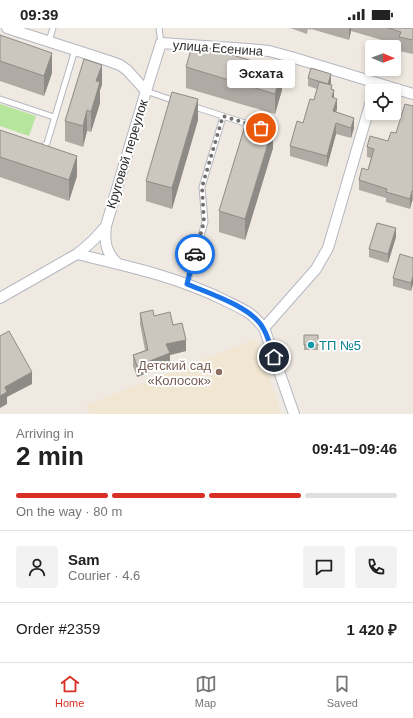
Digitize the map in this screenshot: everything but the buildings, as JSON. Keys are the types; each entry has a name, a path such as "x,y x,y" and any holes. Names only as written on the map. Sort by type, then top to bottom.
{"street":[{"path":"7,28 120,65 127,70 146,91"},
{"name":"улица Есенина","path":"161,43 269,51 291,56 367,84"},
{"name":"Круговой переулок","path":"0,298 89,246 106,226 161,43"},
{"name":"улица Есенина","path":"401,92 413,94"},
{"path":"264,328 316,270 328,248 366,120"},
{"path":"106,226 106,246 112,259 118,264"},
{"path":"77,254 187,284 217,296 249,313 264,328 294,414"}],"lane":[{"path":"49,41 53,28"},
{"path":"159,28 161,43"},
{"path":"36,148 40,148 47,143 75,50"},
{"path":"146,91 181,102"},
{"path":"0,99 54,117"},
{"path":"188,105 259,128"},
{"path":"187,284 204,222 202,187 223,116"}],"shaded area":[{"name":"Детский сад «Колосок»","path":"256,339 281,414 90,414 86,405"}],"green space":[{"path":"0,104 36,116 29,136 0,126"}],"way so far":[{"path":"195,254 204,222 202,187 223,116 261,128"}],"place":[{"name":"Эсхата","path":"261,128"},
{"name":"ТП №5","path":"311,345"},
{"name":"Детский сад «Колосок»","path":"219,372"}],"route":[{"path":"195,254 187,284 217,296 249,313 264,328 274,357"}]}
